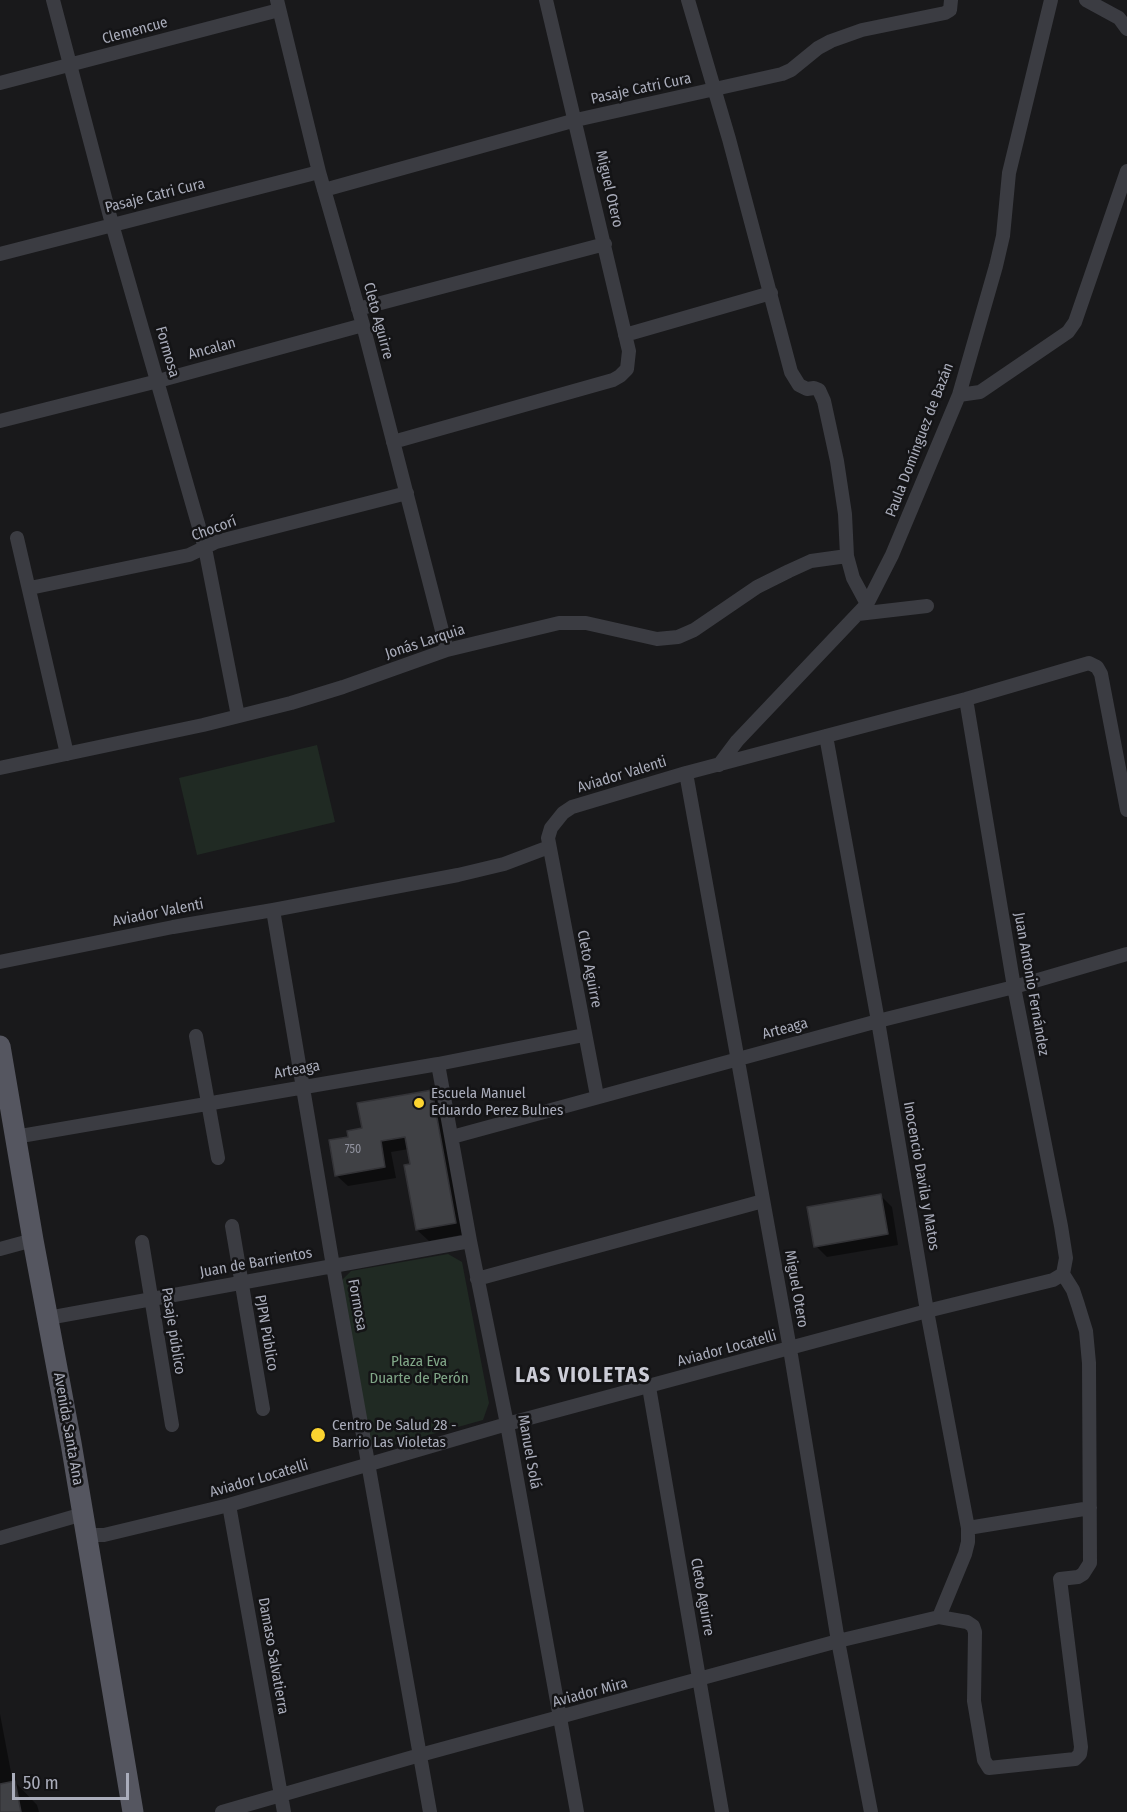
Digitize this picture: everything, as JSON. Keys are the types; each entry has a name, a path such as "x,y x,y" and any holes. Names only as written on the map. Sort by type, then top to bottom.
{"main road":[{"name":"Avenida Santa Ana","path":"0,1047 87,1535 133,1812"}],"street":[{"name":"Formosa","path":"53,0 112,224 205,548 238,716"},
{"name":"Miguel Otero","path":"393,442 613,380 627,369 629,351 546,0"},
{"path":"688,0 729,139 791,372 799,385 807,389 819,390 824,401 837,461 847,556 862,609 927,606"},
{"name":"Paula Domínguez de Bazán","path":"718,765 737,741 862,609 892,555 959,395 996,266 1003,236 1009,173 1051,0"},
{"path":"1086,0 1119,18 1127,28"},
{"name":"Pasaje Catri Cura","path":"324,190 576,120 782,74 791,70 818,48 840,37 862,30 945,13 950,10 951,1"},
{"name":"Clemencue","path":"0,82 71,65 278,5"},
{"name":"Cleto Aguirre","path":"278,5 319,172 363,325 447,650"},
{"path":"959,395 980,392 1068,332 1075,322 1127,171"},
{"name":"Pasaje Catri Cura","path":"0,254 319,172"},
{"path":"358,309 604,244"},
{"path":"625,335 771,293"},
{"name":"Ancalan","path":"0,421 363,325"},
{"name":"Chocorí","path":"30,588 189,555 216,542 407,493"},
{"path":"17,538 67,754"},
{"name":"Jonás Larquia","path":"0,768 238,716 343,687 447,650 559,623 575,621 657,639 678,637 694,630 757,587 789,571 817,560 847,556"},
{"name":"Aviador Valenti","path":"0,962 173,927 458,875 504,864 549,847 548,838 551,828 563,813 572,807 686,773 966,699 1089,663 1097,667 1101,674 1127,810"},
{"name":"Juan Antonio Fernández","path":"966,699 1014,987 1061,1226 1066,1258 1063,1274"},
{"name":"Inocencio Davila y Matos","path":"826,736 878,1021 927,1311 968,1528 969,1542 939,1617"},
{"name":"Miguel Otero","path":"686,773 790,1349 838,1641 871,1812"},
{"name":"Cleto Aguirre","path":"549,847 597,1096"},
{"name":"Formosa","path":"273,910 333,1266 430,1812"},
{"name":"Arteaga","path":"452,1137 878,1021 1014,987 1127,954"},
{"name":"Arteaga","path":"15,1137 438,1064 584,1035"},
{"path":"196,1036 218,1158"},
{"name":"Manuel Solá","path":"438,1064 477,1279 507,1424 577,1812"},
{"path":"477,1279 763,1201"},
{"name":"PJPN Público","path":"232,1226 263,1409"},
{"path":"0,1249 33,1240"},
{"name":"Juan de Barrientos","path":"48,1318 470,1241"},
{"name":"Pasaje público","path":"142,1242 172,1425"},
{"path":"968,1528 1090,1508 1088,1347 1078,1305 1063,1274"},
{"name":"Aviador Locatelli","path":"87,1535 104,1535 229,1505 507,1424 927,1311 1053,1280 1063,1274"},
{"name":"Cleto Aguirre","path":"649,1387 722,1812"},
{"name":"Damaso Salvatierra","path":"229,1505 284,1812"},
{"name":"Aviador Mira","path":"222,1812 420,1755 838,1641 939,1617 967,1622 973,1626 975,1632 974,1701 984,1760 989,1768 1075,1759 1080,1754 1080,1747 1060,1579 1078,1577 1083,1574 1090,1563 1090,1508"},
{"path":"0,1538 83,1514"}],"green space":[{"path":"317,745 335,822 197,855 179,778"},
{"name":"Plaza Eva Duarte de Perón","path":"448,1254 462,1262 489,1403 483,1420 379,1449 367,1442 341,1281 351,1271"}],"building":[{"path":"432,1090 456,1223 416,1230 404,1165 410,1164 405,1137 381,1141 385,1167 335,1176 329,1140 348,1137 347,1131 362,1128 357,1103"},
{"path":"881,1194 888,1234 814,1247 807,1207"},
{"path":"15,1781 21,1812 0,1812 0,1784"}],"place":[{"name":"Escuela Manuel Eduardo Perez Bulnes","path":"419,1103"},
{"name":"Centro De Salud 28 - Barrio Las Violetas","path":"318,1435"}],"district":[{"name":"LAS VIOLETAS","path":"583,1376"}]}
